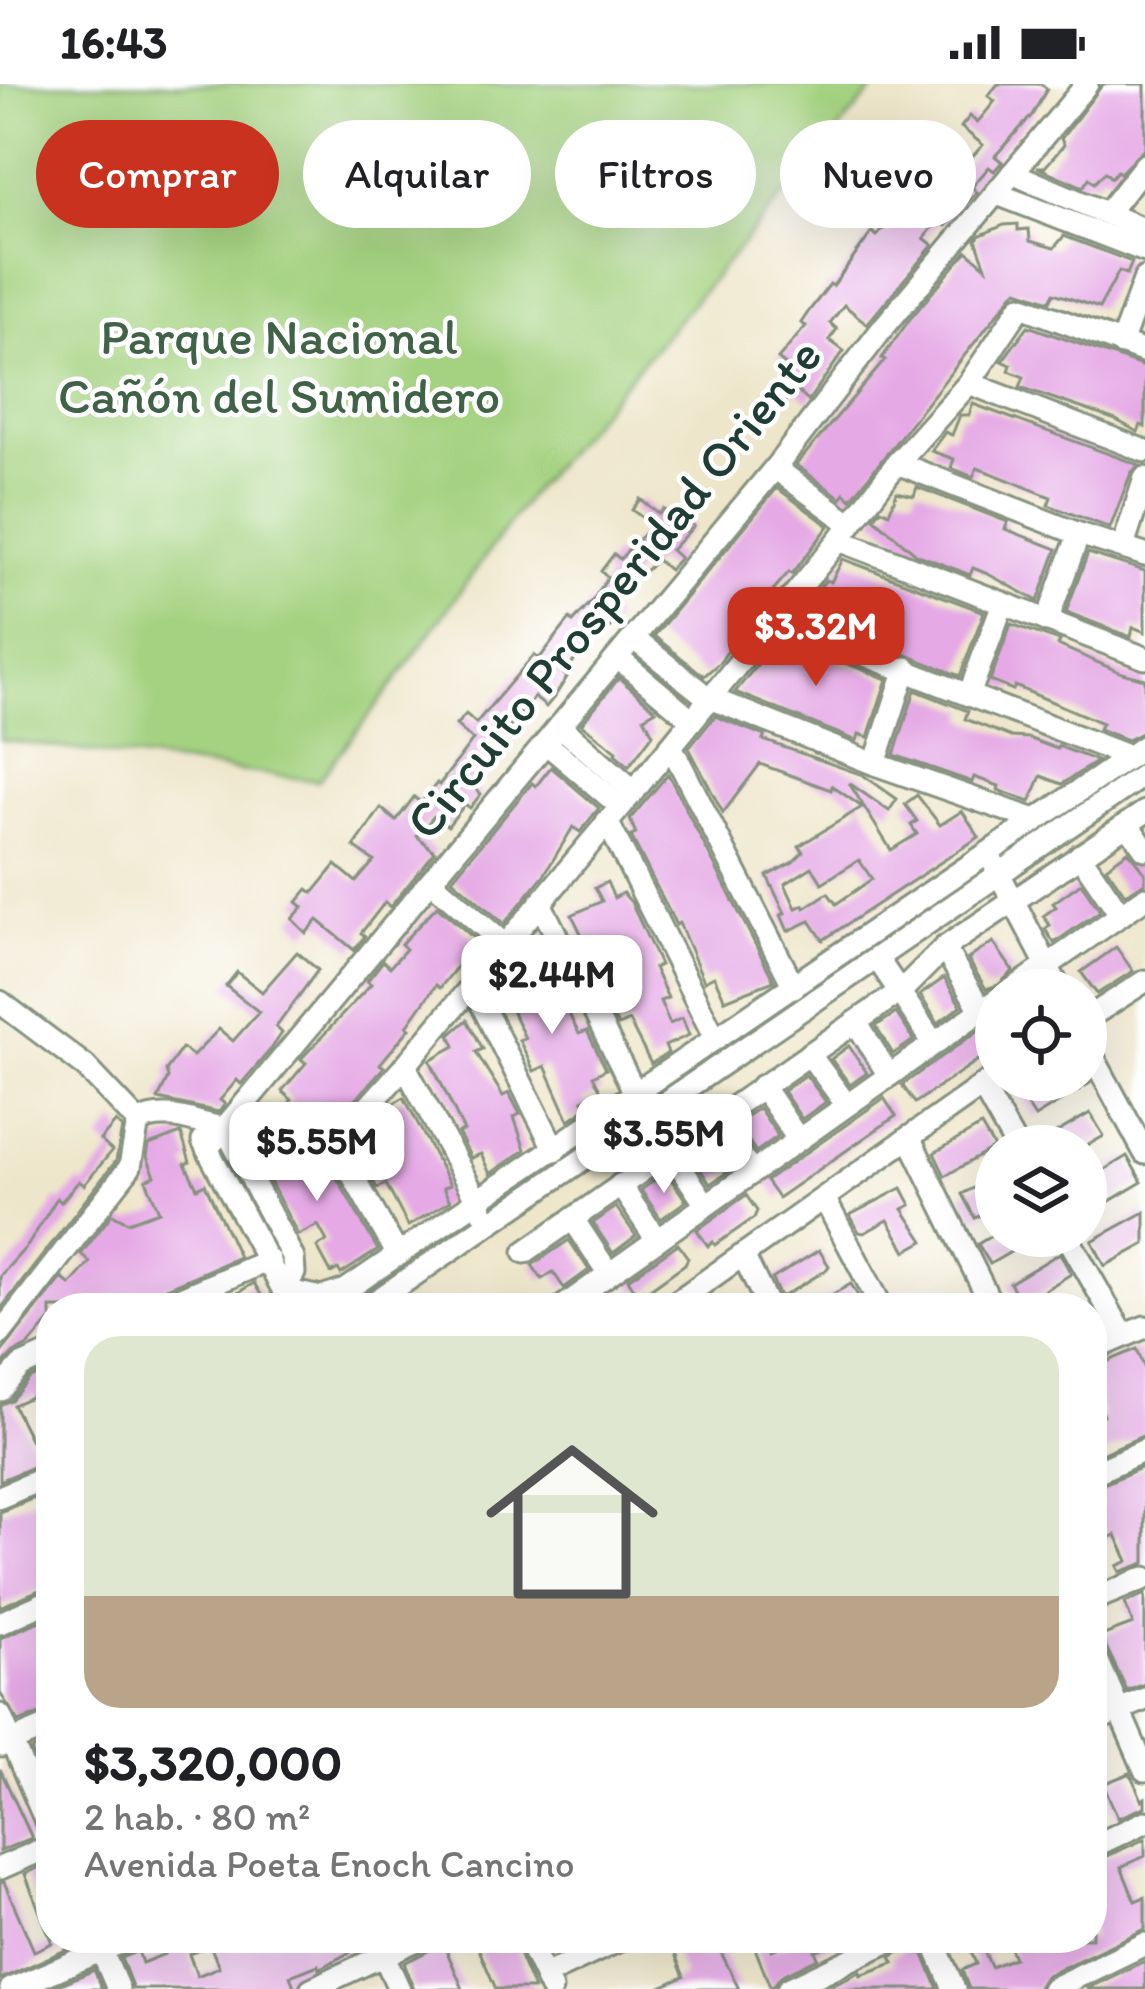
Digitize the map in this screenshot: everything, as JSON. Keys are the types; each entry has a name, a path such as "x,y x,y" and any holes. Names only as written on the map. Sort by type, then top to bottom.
{"street":[{"name":"Circuito Prosperidad Oriente","path":"207,1149 775,468 883,328 1087,84"},
{"path":"1107,214 1145,165"},
{"path":"1012,173 1145,230"},
{"path":"997,194 1145,250"},
{"path":"398,1255 335,1144 774,620 897,463 969,383 1022,306 1138,348 1145,278"},
{"path":"969,383 1145,451"},
{"path":"897,463 1134,551 1145,478"},
{"path":"775,468 845,532 1003,603 1145,658"},
{"path":"1047,621 1079,534"},
{"path":"969,694 1003,603"},
{"path":"774,620 1140,759"},
{"path":"633,638 707,697 875,764 1035,820"},
{"path":"618,658 691,719"},
{"path":"875,764 906,668"},
{"path":"554,735 620,806 715,1038"},
{"path":"670,746 794,987"},
{"path":"339,1293 794,987 986,851 1140,759"},
{"path":"387,1293 1000,873 1140,759"},
{"path":"525,1252 902,990 944,948 1136,818 1145,849"},
{"path":"986,851 1051,969"},
{"path":"1080,855 1121,915"},
{"path":"430,881 505,945"},
{"path":"1043,969 1145,898"},
{"path":"540,903 635,1093"},
{"path":"944,948 975,987"},
{"path":"877,958 933,1042"},
{"path":"1107,1005 1145,981"},
{"path":"472,985 555,1150"},
{"path":"0,1002 85,1066 138,1121"},
{"path":"582,1293 975,1014"},
{"path":"856,1022 888,1074"},
{"path":"809,1054 846,1104"},
{"path":"405,1066 489,1222"},
{"path":"1107,1083 1145,1154"},
{"path":"762,1086 798,1139"},
{"path":"689,1293 975,1091"},
{"path":"138,1121 153,1114 174,1114 195,1124 225,1128 293,1258 290,1293"},
{"path":"715,1119 752,1172"},
{"path":"0,1334 130,1167 138,1121"},
{"path":"195,1124 286,1293"},
{"path":"909,1137 986,1293"},
{"path":"670,1151 706,1205"},
{"path":"620,1185 657,1240"},
{"path":"824,1198 874,1293"},
{"path":"573,1220 609,1274"},
{"path":"743,1255 762,1293"},
{"path":"1082,1257 1134,1331"},
{"path":"192,1293 268,1260"},
{"path":"0,1390 21,1366 36,1360"},
{"path":"1107,1467 1145,1450"},
{"path":"0,1497 36,1481"},
{"path":"1107,1594 1145,1578"},
{"path":"0,1623 36,1607"},
{"path":"1107,1685 1145,1770"},
{"path":"1107,1715 1145,1699"},
{"path":"0,1715 6,1744 36,1803"},
{"path":"6,1744 36,1731"},
{"path":"1107,1839 1145,1822"},
{"path":"0,1868 36,1852"},
{"path":"1052,1989 1145,1944"},
{"path":"11,1989 83,1953"},
{"path":"102,1953 118,1989"},
{"path":"311,1989 371,1953"},
{"path":"384,1953 399,1989"},
{"path":"534,1953 548,1982 598,1953"},
{"path":"788,1989 864,1953"},
{"path":"938,1953 954,1989"}],"green space":[{"name":"Parque Nacional Cañón del Sumidero","path":"0,84 878,84 847,120 780,120 780,199 756,228 756,120 555,120 555,228 756,228 530,494 318,781 0,740"}],"building":[{"path":"998,84 1041,84 1047,89 1032,115 995,156 1002,162 994,171 989,167 976,182 976,153 983,145 976,139 976,122 995,101 988,96"},
{"path":"1103,84 1145,84 1145,148 1120,173 1111,178 1105,172 1094,183 1089,178 1083,187 1037,167 1045,167 1064,145 1061,139"},
{"path":"1018,224 1018,230 1029,229 1030,241 1054,248 1064,236 1132,262 1127,274 1119,271 1099,308 1054,293 1050,301 1018,290 1013,294 851,499 845,493 841,498 796,465 885,360 882,358 910,319 967,251 986,267 976,240 979,236"},
{"path":"884,228 932,228 924,238 933,245 867,324 844,305 830,323 837,329 829,340 844,351 808,401 795,389 785,401 776,393 793,371 778,359 806,326 801,323 830,284 872,232 877,236"},
{"path":"1028,326 1145,367 1145,427 1141,425 1138,432 1020,387 1024,377 1009,371 1011,365 1002,361"},
{"path":"973,404 1139,465 1131,473 1110,528 1048,505 1051,497 991,473 977,468 973,477 951,468 954,459 931,451 945,432 952,435 960,415 969,415"},
{"path":"917,487 1008,522 1005,529 1057,549 1038,601 973,568 970,575 916,554 874,518 881,509 889,513 897,492 914,496"},
{"path":"777,488 829,526 704,676 654,636"},
{"path":"640,499 659,514 663,509 675,519 681,513 694,526 671,550 680,558 669,570 657,560 642,574 637,569 607,612 616,620 604,634 599,630 584,648 564,674 567,677 555,696 546,707 534,697 499,740 504,744 470,784 481,794 470,808 465,804 448,826 434,816 417,836 435,852 390,907 385,902 354,950 318,920 306,933 292,919 303,907 297,902 308,889 313,893 336,865 356,882 374,861 354,847 381,808 396,821 414,797 421,803 439,785 473,740 456,725 466,714 476,723 534,655 539,659 570,619 573,622 593,600 608,577 601,571 614,554 620,559 652,525 632,510"},
{"path":"1088,553 1145,571 1145,632 1133,627 1131,637 1066,612"},
{"path":"843,559 984,612 960,676 822,622 824,616 802,608 826,580 831,582"},
{"path":"1011,624 1145,679 1145,731 1127,740 1099,729 1102,723 1015,686 1013,690 990,681"},
{"path":"779,638 887,679 868,737 859,734 857,741 735,692"},
{"path":"619,678 656,710 644,717 653,734 629,766 581,724"},
{"path":"915,690 968,711 965,719 1011,737 1058,746 1097,761 1062,784 1041,776 1030,802 974,777 972,782 894,755"},
{"path":"715,716 765,736 763,740 863,775 897,799 889,811 849,783 891,850 917,834 911,825 917,821 905,804 917,795 940,825 962,811 979,837 823,940 810,921 788,931 781,915 785,913 767,876 793,862 803,852 799,846 862,807 832,786 831,790 760,764 723,813 689,748","holes":["859,860 872,879 836,904 828,893 805,908 796,908 785,884 812,867 822,883"]},
{"path":"551,767 599,808 580,832 573,827 544,875 504,924 452,879 532,783 536,786"},
{"path":"668,774 774,981 725,1000 714,976 704,981 679,923 676,925 631,836 636,834 630,819"},
{"path":"1128,851 1145,873 1145,883 1125,894 1106,867"},
{"path":"607,882 614,898 623,893 631,902 660,965 654,968 668,998 660,1001 670,1024 682,1018 689,1035 665,1046 668,1053 651,1064 629,1021 618,1026 585,960 592,956 572,915 602,901 595,888"},
{"path":"1081,883 1100,911 1054,943 1043,916"},
{"path":"437,906 483,946 466,970 459,964 440,988 436,985 407,1026 410,1028 380,1064 384,1067 329,1129 306,1109 293,1124 281,1112 292,1100 282,1091 306,1063 301,1059 371,984 367,981 383,961 390,967 406,949 401,944"},
{"path":"993,942 1012,969 975,971 968,959"},
{"path":"1116,947 1133,971 1107,988 1107,969 1085,969"},
{"path":"297,952 318,970 276,1027 282,1033 271,1049 220,1100 225,1104 219,1112 158,1099 168,1078 166,1070 182,1048 193,1056 219,1029 233,1041 259,1012 226,986 237,972 262,992"},
{"path":"532,954 545,992 555,987 579,1034 587,1031 606,1069 593,1076 601,1091 583,1100 587,1108 569,1120 545,1066 534,1071 519,1040 525,1038 497,979"},
{"path":"944,978 961,1006 938,1023 920,995"},
{"path":"896,1013 914,1040 893,1054 876,1026"},
{"path":"467,1020 483,1049 476,1052 520,1114 514,1117 525,1150 490,1174 481,1154 471,1158 458,1133 464,1131 430,1060 455,1046 450,1035"},
{"path":"975,1033 975,1062 915,1103 902,1085"},
{"path":"849,1046 867,1073 850,1085 831,1059"},
{"path":"806,1075 826,1102 802,1119 783,1091"},
{"path":"404,1097 450,1185 443,1188 450,1201 408,1226 386,1184 377,1188 360,1157 368,1154 361,1138 392,1119 389,1106"},
{"path":"884,1098 896,1116 778,1198 766,1181"},
{"path":"1025,1101 1061,1101 1035,1117"},
{"path":"759,1108 778,1136 756,1152 736,1123"},
{"path":"1090,1113 1097,1125 1070,1125"},
{"path":"116,1122 122,1128 116,1161 0,1310 0,1276 28,1245 57,1198 61,1202 79,1181 84,1185 112,1151 100,1140"},
{"path":"975,1129 975,1159 945,1176 934,1153"},
{"path":"181,1133 190,1162 185,1164 197,1188 205,1184 239,1257 154,1293 50,1293 62,1278 70,1285 90,1262 81,1254 112,1214 128,1222 159,1211 146,1180 155,1176 147,1157 149,1145"},
{"path":"294,1135 310,1165 325,1157 378,1250 341,1274 338,1269 331,1273 317,1247 327,1241 318,1225 298,1235 256,1155"},
{"path":"713,1142 732,1169 710,1184 691,1155"},
{"path":"1127,1156 1142,1182 1107,1203 1107,1168"},
{"path":"666,1172 686,1201 661,1219 641,1190"},
{"path":"975,1187 975,1218 962,1194"},
{"path":"902,1188 911,1205 903,1209 924,1241 906,1251 888,1220 864,1233 850,1215"},
{"path":"746,1195 757,1211 754,1218 708,1246 697,1230"},
{"path":"616,1207 636,1236 613,1253 593,1223"},
{"path":"1145,1212 1145,1244 1105,1266 1100,1257 1107,1257 1107,1233"},
{"path":"569,1240 589,1270 564,1288 553,1272 542,1279 532,1265"},
{"path":"678,1244 688,1258 685,1264 646,1292 637,1293 628,1279"},
{"path":"819,1250 829,1266 789,1293 778,1293 772,1279"},
{"path":"1053,1257 1062,1257 1071,1274 1040,1293 1016,1293 1010,1283"},
{"path":"254,1283 260,1293 237,1293"},
{"path":"851,1284 856,1293 835,1293"},
{"path":"36,1310 36,1337 0,1367 0,1354"},
{"path":"1137,1349 1145,1369 1145,1435 1107,1451 1107,1362"},
{"path":"36,1375 36,1397 13,1405 36,1451 36,1466 0,1481 0,1405 11,1400"},
{"path":"1145,1466 1145,1563 1120,1572 1117,1566 1128,1561 1116,1535 1107,1538 1107,1482"},
{"path":"36,1497 36,1591 0,1607 0,1512"},
{"path":"1145,1594 1145,1684 1127,1691 1107,1649 1107,1634 1133,1624 1125,1603"},
{"path":"36,1622 36,1716 19,1722 0,1693 0,1638"},
{"path":"0,1769 32,1838 0,1851"},
{"path":"1130,1773 1142,1800 1145,1798 1145,1807 1118,1818 1107,1782"},
{"path":"1145,1839 1145,1856 1121,1867 1135,1901 1145,1897 1145,1929 1107,1947 1107,1856"},
{"path":"36,1869 36,1902 25,1874"},
{"path":"4,1882 34,1951 59,1953 0,1979 0,1883"},
{"path":"139,1953 142,1963 165,1953 191,1953 197,1976 219,1967 213,1953 348,1953 319,1969 318,1965 290,1976 295,1989 133,1989 121,1958"},
{"path":"424,1953 447,1953 463,1989 414,1989 404,1963"},
{"path":"480,1953 518,1953 534,1989 496,1989"},
{"path":"675,1953 721,1953 739,1989 656,1989 684,1977"},
{"path":"757,1953 816,1953 818,1958 781,1976 771,1989"},
{"path":"923,1953 938,1989 823,1989 894,1963 891,1957"},
{"path":"972,1953 985,1953 991,1967 1014,1958 1012,1953 1094,1953 1045,1976 1037,1989 969,1989 962,1970 976,1964"},
{"path":"1145,1961 1145,1989 1086,1989"},
{"path":"94,1970 102,1989 49,1989"}]}
